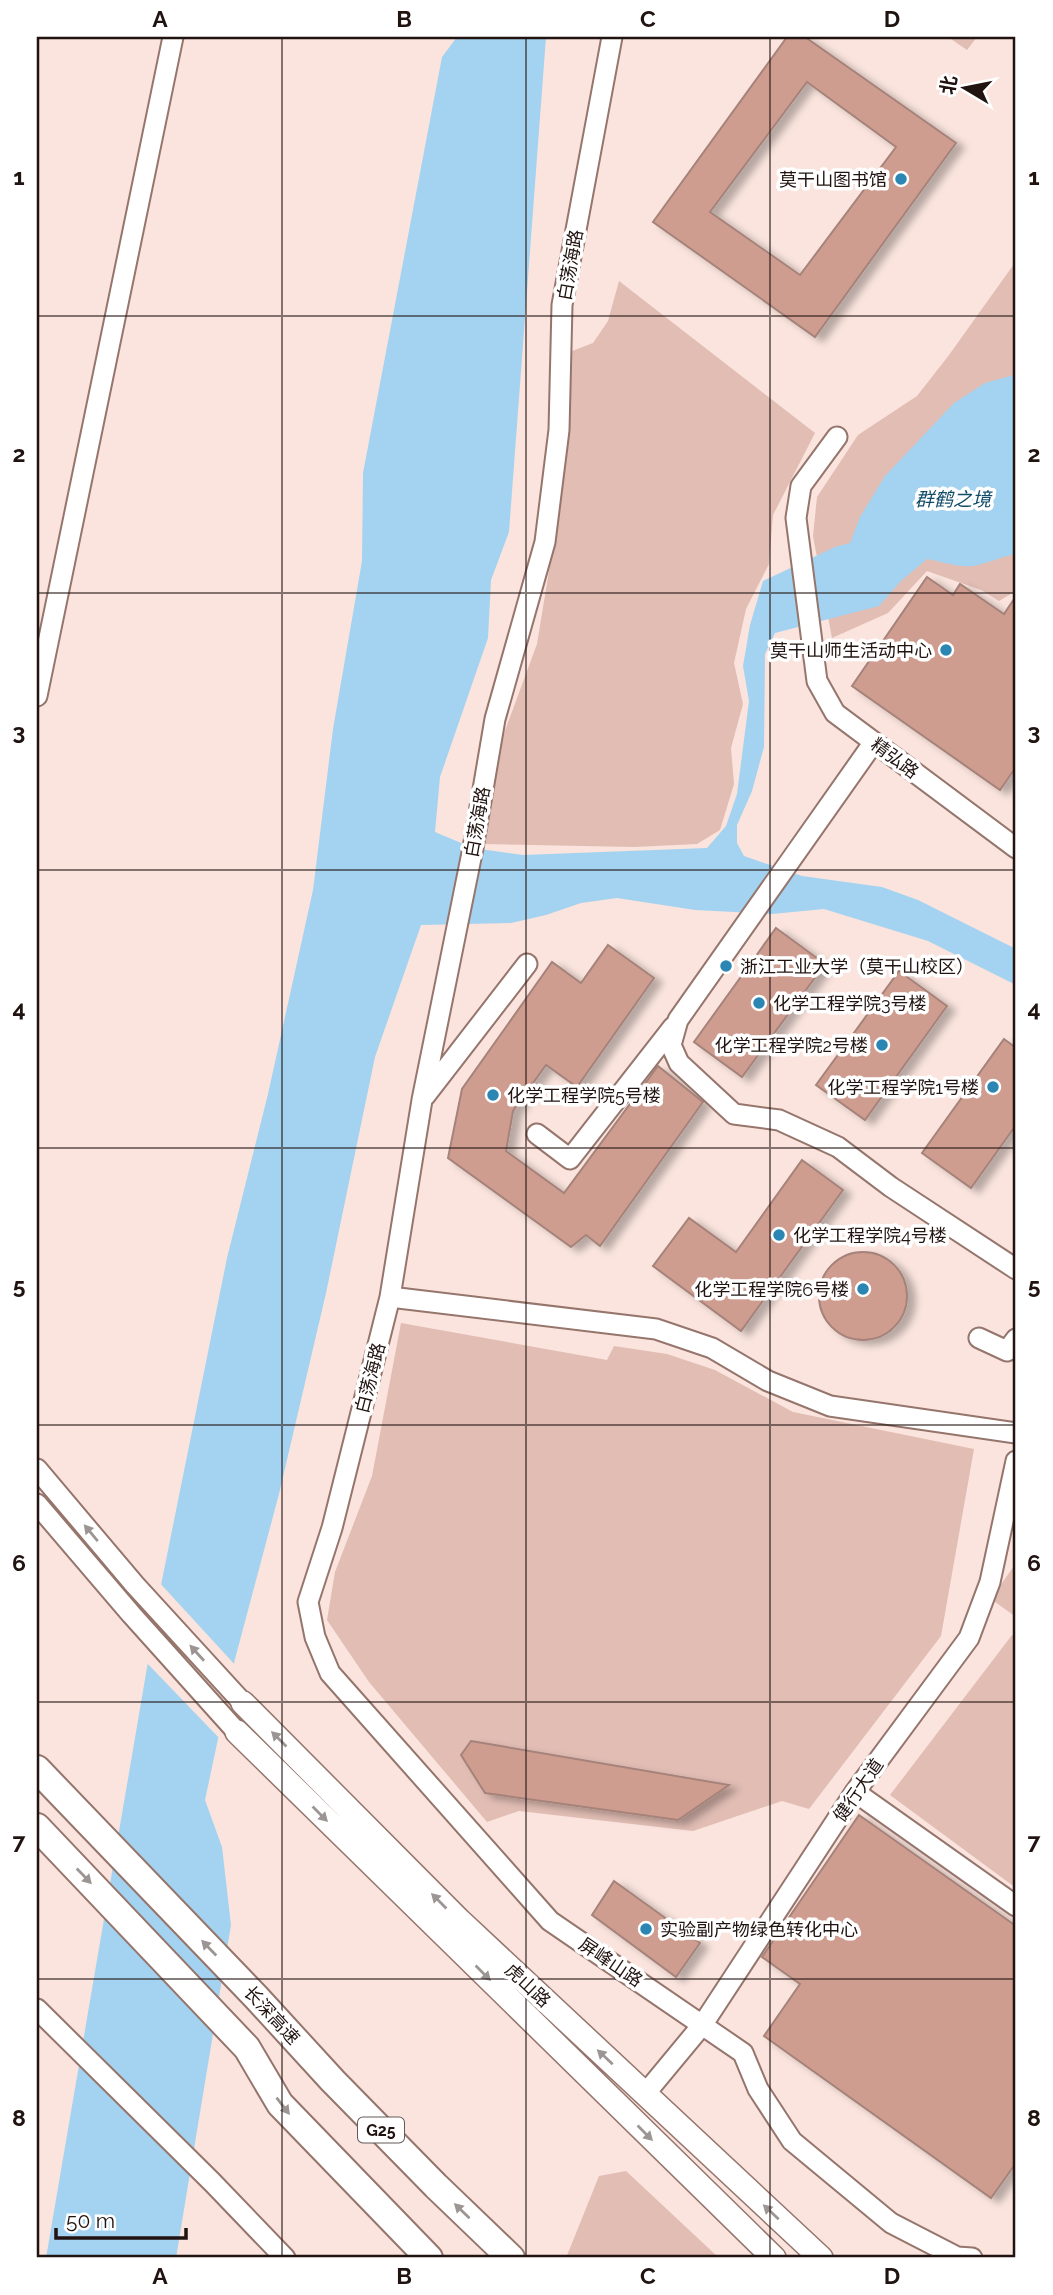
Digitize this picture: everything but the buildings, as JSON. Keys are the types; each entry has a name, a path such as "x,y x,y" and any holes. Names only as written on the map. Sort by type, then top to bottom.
{"highway":[{"name":"长深高速","path":"40,1773 256,1997 333,2081 511,2258"},
{"path":"37,1827 247,2048 281,2104 429,2258"}],"main road":[{"name":"虎山路","path":"243,1703 459,1920 821,2258"},
{"name":"虎山路","path":"237,1732 774,2258"}],"street":[{"path":"37,696 173,37"},
{"name":"白荡海路","path":"308,1602 332,1528 390,1297 422,1100 473,848 495,719 545,542 559,430 562,305 612,37"},
{"name":"精弘路","path":"837,437 801,486 796,518 817,681 835,713 1016,848"},
{"path":"537,1134 570,1159 678,1020 874,742"},
{"path":"422,1100 527,964"},
{"path":"678,1020 671,1045 679,1063 734,1114 779,1120 838,1147 891,1187 1016,1269"},
{"path":"390,1297 656,1329 712,1348 768,1381 830,1406 1016,1433"},
{"path":"979,1338 1007,1351 1016,1339"},
{"name":"健行大道","path":"645,2094 703,2024 855,1792 969,1637 990,1582 1016,1461"},
{"path":"37,1469 135,1585 243,1703"},
{"path":"37,1504 131,1615 237,1732"},
{"name":"屏峰山路","path":"308,1602 315,1637 330,1673 550,1921 743,2053 758,2089 792,2141 891,2223 957,2257 972,2258"},
{"path":"855,1792 1016,1906"},
{"path":"37,2009 285,2258"}],"shaded area":[{"path":"948,37 977,37 967,50"},
{"path":"1016,256 1016,591 999,601 981,590 927,571 888,613 832,638 813,536 817,497 858,435 917,396 1014,264"},
{"path":"619,281 815,433 773,515 769,564 746,609 734,663 743,704 731,748 734,784 720,830 697,844 634,847 483,844 493,763 537,644 560,504 567,353 593,343 608,321"},
{"path":"401,1323 607,1360 614,1346 667,1354 715,1370 793,1412 974,1449 941,1636 809,1809 782,1801 693,1831 519,1811 487,1822 369,1682 327,1620 335,1572 372,1476"},
{"path":"1016,1563 1016,1617 991,1599"},
{"path":"1012,1635 1016,1638 1016,1888 890,1795"},
{"path":"626,2171 719,2258 566,2258 599,2176"}],"water":[{"name":"群鹤之境","path":"457,37 546,37 509,532 491,580 488,638 440,777 435,832 473,848 523,855 707,848 726,826 737,794 749,701 743,666 750,625 763,581 835,547 850,543 860,517 885,476 954,403 985,383 1014,375 1016,371 1016,554 972,566 927,559 901,581 879,606 775,633 765,654 764,747 752,791 737,825 737,843 744,856 802,876 882,887 918,900 1016,949 1016,985 928,941 824,909 772,914 695,910 617,898 581,903 511,923 421,925 375,1057 326,1293 279,1494 235,1659 205,1800 222,1847 231,1925 176,2258 46,2258 162,1580 227,1258 268,1094 313,890 333,729 362,561 363,473 442,57"}],"pier":[{"path":"158,1581 237,1667 221,1740 144,1660"}],"place":[{"name":"莫干山图书馆","path":"901,179"},
{"name":"莫干山师生活动中心","path":"946,650"},
{"name":"浙江工业大学（莫干山校区）","path":"726,966"},
{"name":"化学工程学院3号楼","path":"759,1003"},
{"name":"化学工程学院2号楼","path":"882,1045"},
{"name":"化学工程学院1号楼","path":"993,1087"},
{"name":"化学工程学院5号楼","path":"493,1095"},
{"name":"化学工程学院4号楼","path":"779,1235"},
{"name":"化学工程学院6号楼","path":"863,1289"},
{"name":"实验副产物绿色转化中心","path":"646,1929"}]}
